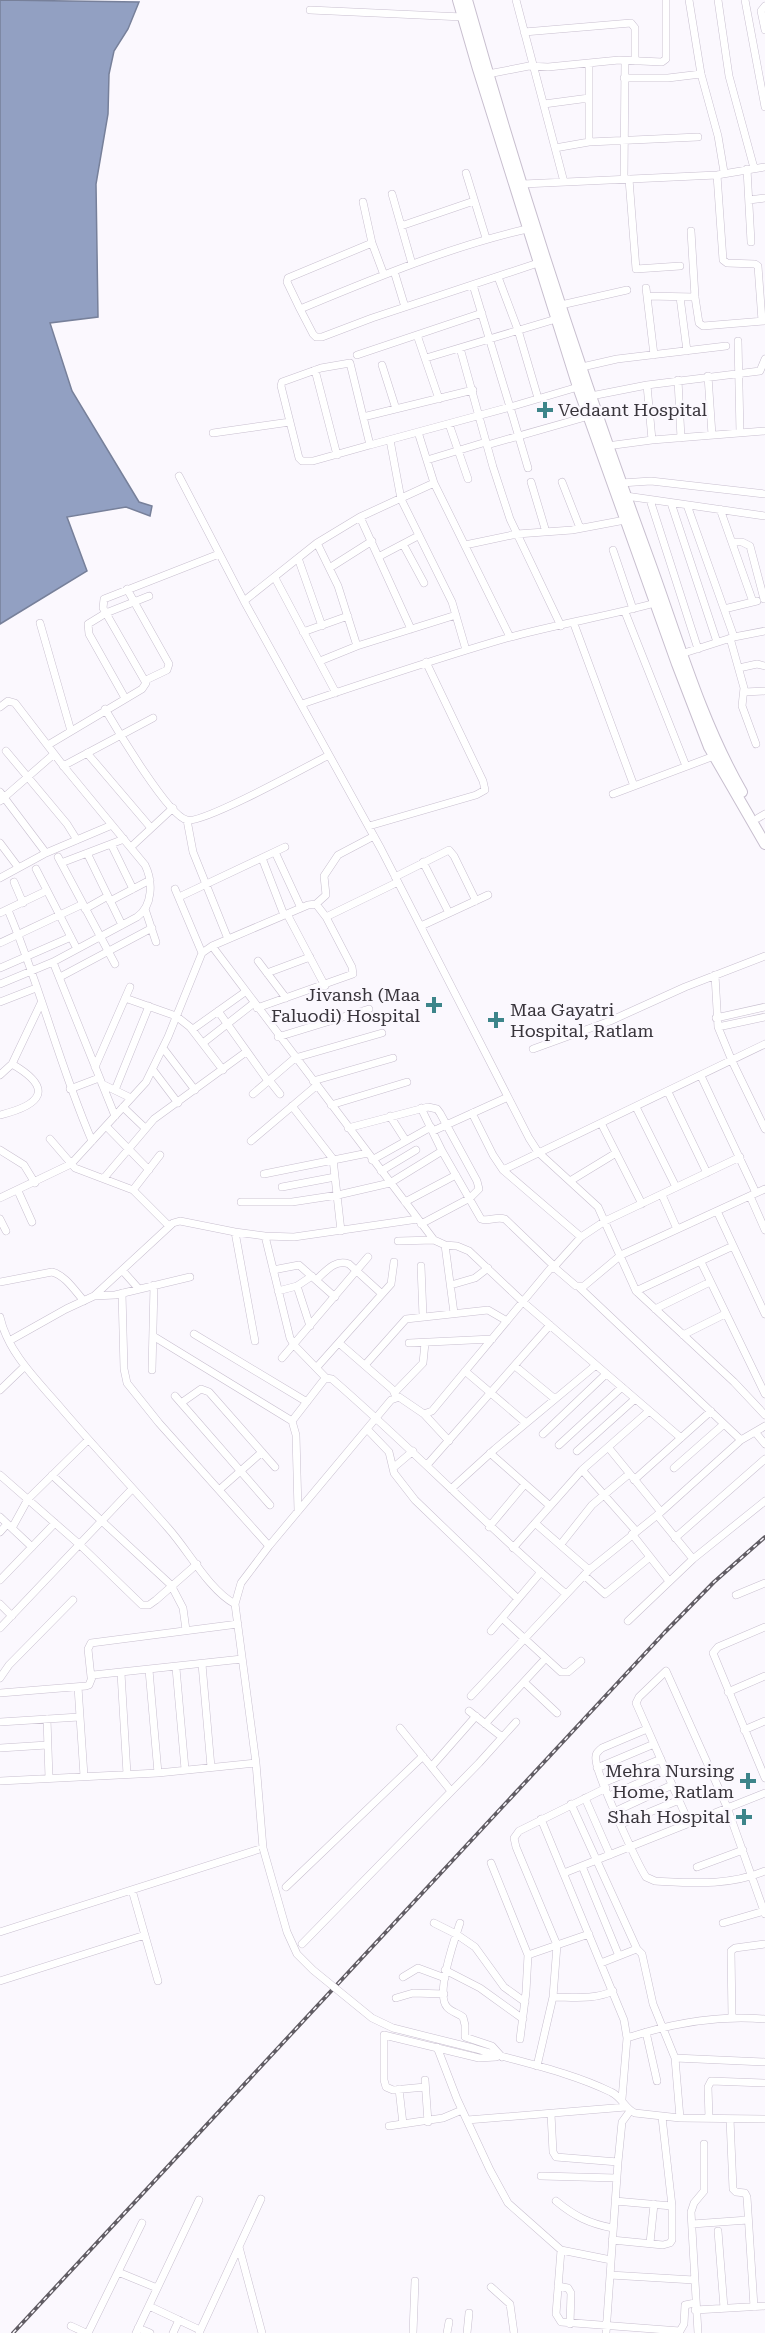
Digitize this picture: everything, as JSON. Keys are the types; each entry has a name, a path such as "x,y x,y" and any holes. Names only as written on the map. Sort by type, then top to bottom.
{"highway":[{"path":"458,0 527,229 578,387 625,520 660,602"},
{"path":"467,0 561,305 703,733 765,844"},
{"path":"678,655 713,736 761,816 765,831"}],"street":[{"path":"516,0 564,182"},
{"path":"488,74 534,66 625,61 662,62 666,59 666,0"},
{"path":"689,0 701,74 718,136 723,260 727,263 756,265 762,289 764,321 703,326 698,322 694,297 691,231"},
{"path":"718,0 729,76 750,168 751,242"},
{"path":"745,0 765,107"},
{"path":"765,6 761,10 765,30"},
{"path":"310,10 463,17"},
{"path":"524,32 631,23 635,28 634,61"},
{"path":"625,61 623,140 636,269 680,266"},
{"path":"589,63 589,142"},
{"path":"624,78 668,78 701,74"},
{"path":"544,104 589,98"},
{"path":"555,148 589,142 698,137"},
{"path":"523,184 720,173 765,167"},
{"path":"466,173 486,238"},
{"path":"392,194 412,264"},
{"path":"749,200 765,198"},
{"path":"401,226 474,201"},
{"path":"363,202 372,243 384,275"},
{"path":"300,309 412,264 486,238 527,229"},
{"path":"372,243 288,278 287,282 316,337 322,337 538,263"},
{"path":"394,271 405,307"},
{"path":"498,277 518,330 538,398"},
{"path":"473,285 528,468"},
{"path":"561,305 627,290"},
{"path":"654,355 647,292 694,297"},
{"path":"680,297 687,351"},
{"path":"357,355 482,313"},
{"path":"426,358 556,319"},
{"path":"417,335 439,399"},
{"path":"738,342 740,433"},
{"path":"582,367 617,359 726,346"},
{"path":"460,348 487,444 517,534 561,626"},
{"path":"591,396 678,380 760,371 765,359"},
{"path":"370,445 350,363 315,370 282,383 299,458 302,461 313,461 338,455 578,387"},
{"path":"382,365 396,409"},
{"path":"315,370 338,455"},
{"path":"708,376 712,435"},
{"path":"678,380 681,438"},
{"path":"647,385 652,440"},
{"path":"363,417 473,390"},
{"path":"427,460 458,450 520,437 589,416"},
{"path":"213,433 290,422"},
{"path":"449,424 468,478"},
{"path":"607,446 765,431"},
{"path":"418,432 434,483 510,637"},
{"path":"390,440 401,499 448,591 466,650"},
{"path":"179,476 244,601 369,826 538,1152 590,1198 605,1221 636,1291 734,1382 765,1415"},
{"path":"621,483 651,481 765,494"},
{"path":"531,482 546,532"},
{"path":"562,482 580,528"},
{"path":"244,601 317,543 360,518 434,483"},
{"path":"626,496 765,516"},
{"path":"650,500 698,649"},
{"path":"670,503 717,642"},
{"path":"687,505 724,609 745,692 742,706 756,744"},
{"path":"720,509 753,602"},
{"path":"360,518 380,556 411,629"},
{"path":"465,545 517,534 580,528 625,520"},
{"path":"380,556 418,536"},
{"path":"331,567 372,541"},
{"path":"724,609 764,599 750,546 747,543 732,542"},
{"path":"317,543 331,567 357,646"},
{"path":"403,544 424,583"},
{"path":"613,550 633,609"},
{"path":"48,746 144,687 146,680 103,608 104,600 219,554"},
{"path":"298,558 322,626"},
{"path":"275,578 336,693"},
{"path":"127,589 169,664 167,670 146,680"},
{"path":"125,698 87,629 90,621 149,596"},
{"path":"302,704 426,662 510,637 574,624 660,602"},
{"path":"625,612 686,766"},
{"path":"320,661 357,646 456,615"},
{"path":"303,632 348,616"},
{"path":"40,623 71,731"},
{"path":"574,624 634,786"},
{"path":"678,655 732,638 765,632"},
{"path":"369,826 476,795 485,790 483,781 426,662"},
{"path":"739,668 757,664 765,666"},
{"path":"745,692 765,691"},
{"path":"0,707 8,701 15,703 63,766 145,865 150,880 150,891 145,909 156,942"},
{"path":"105,710 148,777 173,808 187,820 193,852 228,939"},
{"path":"63,766 153,718"},
{"path":"6,751 67,824 77,840"},
{"path":"87,753 151,828"},
{"path":"46,853 1,797 54,754"},
{"path":"187,820 194,820 223,809 329,755"},
{"path":"613,794 714,756"},
{"path":"130,847 173,808"},
{"path":"0,878 46,853 112,825"},
{"path":"0,1198 71,1164 131,1098 153,1070 202,953 212,946 286,914 316,904 326,895 324,876 338,855 374,836"},
{"path":"115,964 60,860 124,839"},
{"path":"0,843 18,867"},
{"path":"111,844 133,889"},
{"path":"178,897 285,847"},
{"path":"326,917 443,851 451,851 476,901"},
{"path":"275,852 301,908"},
{"path":"87,853 122,926"},
{"path":"262,858 286,914 325,986"},
{"path":"423,862 449,913"},
{"path":"36,869 77,949"},
{"path":"0,943 150,880"},
{"path":"14,882 22,903"},
{"path":"175,889 202,953"},
{"path":"46,891 4,912 18,935 70,1089 92,1141"},
{"path":"421,926 488,895"},
{"path":"203,1042 255,1006 352,976 354,972 326,917 316,904"},
{"path":"0,984 53,962 122,926 145,909"},
{"path":"60,977 152,928"},
{"path":"0,968 71,937"},
{"path":"212,946 278,1037 434,1240 444,1245 463,1248 488,1268 523,1302 681,1438"},
{"path":"533,1048 610,1021 715,975 765,956"},
{"path":"267,973 310,957"},
{"path":"258,961 286,998"},
{"path":"53,962 115,1116"},
{"path":"715,975 718,1027 765,1129"},
{"path":"95,1067 130,987"},
{"path":"0,1002 36,988"},
{"path":"193,1029 245,992"},
{"path":"125,998 176,1016 193,1029 223,1070"},
{"path":"0,1075 12,1064 41,1003"},
{"path":"116,1090 149,1006"},
{"path":"716,1018 765,1007"},
{"path":"278,1037 369,1009"},
{"path":"218,1011 246,1052 280,1094"},
{"path":"718,1027 765,1017"},
{"path":"253,1094 295,1058 382,1033"},
{"path":"503,1170 765,1044"},
{"path":"163,1048 195,1090"},
{"path":"104,1178 154,1119 246,1052"},
{"path":"250,1141 292,1106 314,1083 393,1058"},
{"path":"0,1115 31,1104 38,1094 31,1075 12,1064"},
{"path":"153,1070 178,1103"},
{"path":"700,1076 740,1157 765,1230"},
{"path":"70,1089 101,1081 131,1098"},
{"path":"331,1105 407,1082"},
{"path":"668,1092 707,1173"},
{"path":"264,1174 333,1159 370,1157 508,1097"},
{"path":"292,1106 333,1159 341,1231"},
{"path":"123,1107 145,1128"},
{"path":"636,1107 676,1187"},
{"path":"9,1341 94,1296 168,1225 180,1221 235,1232 294,1237 419,1221 470,1198 476,1193 479,1185 448,1124 437,1109 421,1108 348,1128"},
{"path":"421,1108 442,1151 481,1219 488,1220 497,1217 505,1219 741,1440"},
{"path":"472,1113 503,1170 580,1237"},
{"path":"390,1116 406,1141"},
{"path":"601,1123 642,1204"},
{"path":"106,1126 149,1170"},
{"path":"50,1139 71,1164 82,1172 104,1178 133,1191 168,1225"},
{"path":"381,1171 416,1150"},
{"path":"241,1202 274,1203 338,1195 390,1183 442,1151"},
{"path":"3,1152 24,1165 35,1183"},
{"path":"570,1181 616,1153"},
{"path":"133,1191 160,1155"},
{"path":"424,1414 432,1411 580,1237 605,1221 740,1157"},
{"path":"405,1202 456,1175"},
{"path":"282,1187 336,1177"},
{"path":"580,1288 588,1284 621,1255 765,1189"},
{"path":"18,1191 32,1222"},
{"path":"662,1195 677,1229"},
{"path":"717,1210 765,1314"},
{"path":"0,1219 6,1232"},
{"path":"235,1232 255,1341"},
{"path":"265,1236 286,1327 294,1345 326,1378 332,1379 377,1417 489,1527 566,1593"},
{"path":"398,1241 434,1240"},
{"path":"444,1245 454,1313"},
{"path":"636,1291 733,1246"},
{"path":"282,1358 368,1257"},
{"path":"278,1291 297,1286 314,1278 332,1265 343,1262 382,1294"},
{"path":"317,1367 393,1280 394,1262"},
{"path":"701,1262 765,1394"},
{"path":"273,1270 299,1265 336,1297"},
{"path":"421,1266 423,1316"},
{"path":"451,1285 475,1278 488,1268"},
{"path":"122,1270 138,1288"},
{"path":"0,1282 52,1272 65,1280 84,1301"},
{"path":"94,1296 122,1293 190,1277"},
{"path":"655,1310 710,1282"},
{"path":"152,1370 154,1285"},
{"path":"297,1286 310,1326"},
{"path":"122,1293 124,1369 128,1383 159,1423 268,1546"},
{"path":"365,1365 402,1322 410,1317 488,1310 507,1321"},
{"path":"683,1335 725,1314"},
{"path":"0,1317 9,1341 25,1366 88,1440 170,1529 220,1593 235,1604"},
{"path":"427,1465 550,1325"},
{"path":"194,1334 307,1402"},
{"path":"153,1336 292,1421 296,1435 298,1511"},
{"path":"409,1343 492,1340"},
{"path":"339,1343 395,1395 424,1414 449,1441"},
{"path":"425,1343 423,1363 268,1546 241,1583 235,1604 256,1763 263,1848 287,1932 297,1954 372,2018 393,2028 473,2048 579,2079 622,2099 628,2109"},
{"path":"451,1489 490,1453 596,1365"},
{"path":"2,1385 25,1366"},
{"path":"515,1366 555,1399"},
{"path":"465,1371 526,1423"},
{"path":"543,1434 606,1374"},
{"path":"292,1421 326,1378"},
{"path":"559,1445 622,1387"},
{"path":"270,1505 178,1399 204,1389 275,1467"},
{"path":"577,1451 635,1399"},
{"path":"513,1548 582,1470 649,1411"},
{"path":"561,1544 583,1514 603,1494 631,1477 711,1411"},
{"path":"675,1468 724,1424"},
{"path":"471,1696 586,1573 659,1513 741,1440 765,1426"},
{"path":"367,1429 389,1452 398,1479 415,1500 518,1599"},
{"path":"755,1432 765,1444"},
{"path":"0,1532 10,1526 28,1499 88,1440"},
{"path":"608,1447 693,1559"},
{"path":"393,1468 412,1451"},
{"path":"219,1490 262,1452"},
{"path":"490,1453 550,1506"},
{"path":"675,1538 765,1459"},
{"path":"582,1470 634,1532 669,1581"},
{"path":"0,1475 80,1545 142,1605 149,1605 198,1564"},
{"path":"52,1475 171,1585 183,1608 186,1630"},
{"path":"489,1527 525,1484"},
{"path":"0,1628 132,1489"},
{"path":"628,1621 693,1559 765,1501"},
{"path":"0,1517 32,1547"},
{"path":"0,1580 55,1523"},
{"path":"535,1523 561,1544 605,1594 650,1557"},
{"path":"491,1631 541,1572"},
{"path":"736,1595 765,1583"},
{"path":"0,1678 9,1665 73,1599"},
{"path":"0,1604 12,1616"},
{"path":"502,1618 557,1670 564,1673 581,1661"},
{"path":"0,1694 89,1685 91,1677 88,1649 91,1643 238,1624"},
{"path":"765,1627 714,1650 714,1658 765,1778"},
{"path":"91,1677 242,1659"},
{"path":"485,1724 545,1659"},
{"path":"202,1664 211,1767"},
{"path":"176,1668 185,1769"},
{"path":"148,1670 158,1773"},
{"path":"690,1823 636,1703 639,1696 666,1671 727,1807 764,1913 723,1923"},
{"path":"121,1672 127,1774"},
{"path":"728,1692 765,1676"},
{"path":"524,1682 556,1713"},
{"path":"78,1687 84,1776"},
{"path":"432,1766 472,1713 502,1737"},
{"path":"0,1722 79,1717"},
{"path":"47,1719 49,1778"},
{"path":"744,1730 765,1721"},
{"path":"302,1944 516,1722"},
{"path":"400,1728 451,1791"},
{"path":"647,1729 598,1751 595,1760 643,1873 649,1880 722,1883 765,1871"},
{"path":"597,1768 654,1744"},
{"path":"0,1748 47,1745"},
{"path":"286,1887 423,1756"},
{"path":"537,2066 553,1997 557,1945 514,1841 519,1831 585,1798 604,1785 660,1759"},
{"path":"0,1781 158,1773 256,1763"},
{"path":"609,1796 666,1771"},
{"path":"616,1811 672,1785"},
{"path":"564,1873 765,1793"},
{"path":"585,1798 610,1855"},
{"path":"621,1824 679,1800"},
{"path":"572,1804 596,1860 642,1954 649,1992 675,2058 680,2118"},
{"path":"541,1819 624,2020 627,2038 622,2099"},
{"path":"0,1932 263,1848"},
{"path":"697,1868 742,1850"},
{"path":"490,1863 528,1955 524,2019 520,2039"},
{"path":"582,1866 619,1956"},
{"path":"132,1890 158,1981"},
{"path":"434,1923 475,1947 504,1987 525,2002"},
{"path":"460,1923 445,1974 446,2006 460,2014 465,2021 465,2037 492,2046 502,2057"},
{"path":"528,1955 589,1934"},
{"path":"0,1981 145,1935"},
{"path":"732,2018 731,1951 735,1947 765,1944"},
{"path":"601,1963 638,1949"},
{"path":"403,1977 418,1968 445,1974 480,1988 524,2019"},
{"path":"553,1997 597,1997 613,1991"},
{"path":"396,1998 413,1993 444,1994"},
{"path":"627,2038 662,2026 732,2018 765,2019"},
{"path":"646,2032 657,2081"},
{"path":"428,2122 425,2083 399,2089 388,2089 385,2084 384,2035 479,2058 502,2057"},
{"path":"437,2047 462,2110 508,2203 561,2250 611,2260"},
{"path":"675,2058 765,2062"},
{"path":"709,2118 708,2087 711,2081 765,2082"},
{"path":"399,2089 403,2124"},
{"path":"606,2330 618,2162 622,2122 628,2109"},
{"path":"467,2120 628,2109 662,2117 765,2119"},
{"path":"389,2126 428,2122 462,2110"},
{"path":"551,2114 553,2152 556,2157 618,2162"},
{"path":"612,2240 670,2243 672,2206 662,2117"},
{"path":"730,2119 733,2187 734,2191 746,2195 753,2307"},
{"path":"698,2333 692,2208 704,2191 704,2144"},
{"path":"541,2176 617,2178"},
{"path":"149,2306 200,2332 261,2199"},
{"path":"150,2333 137,2330 199,2200"},
{"path":"556,2201 588,2223 613,2228"},
{"path":"615,2201 672,2206"},
{"path":"650,2243 654,2204"},
{"path":"692,2224 748,2220"},
{"path":"71,2326 87,2333 142,2223"},
{"path":"718,2231 724,2308"},
{"path":"239,2247 262,2333"},
{"path":"561,2250 556,2314 561,2322 606,2330 680,2331 684,2324 685,2305 724,2308 765,2306"},
{"path":"118,2272 157,2288"},
{"path":"610,2275 694,2280"},
{"path":"413,2333 416,2281"},
{"path":"558,2286 568,2288 571,2293 570,2324"},
{"path":"491,2287 510,2304 514,2333"},
{"path":"467,2333 469,2313"},
{"path":"173,2333 179,2320"},
{"path":"447,2333 449,2322"}],"water":[{"path":"0,0 139,2 128,29 114,51 109,74 108,114 96,184 98,317 50,323 72,391 139,502 152,506 150,516 126,507 67,517 87,571 0,624"}],"railway":[{"path":"13,2333 665,1632 714,1582 765,1537"}],"place":[{"name":"Vedaant Hospital","path":"545,410"},
{"name":"Jivansh (Maa Faluodi) Hospital","path":"434,1005"},
{"name":"Maa Gayatri Hospital, Ratlam","path":"496,1020"},
{"name":"Mehra Nursing Home, Ratlam","path":"748,1781"},
{"name":"Shah Hospital","path":"744,1817"}]}
